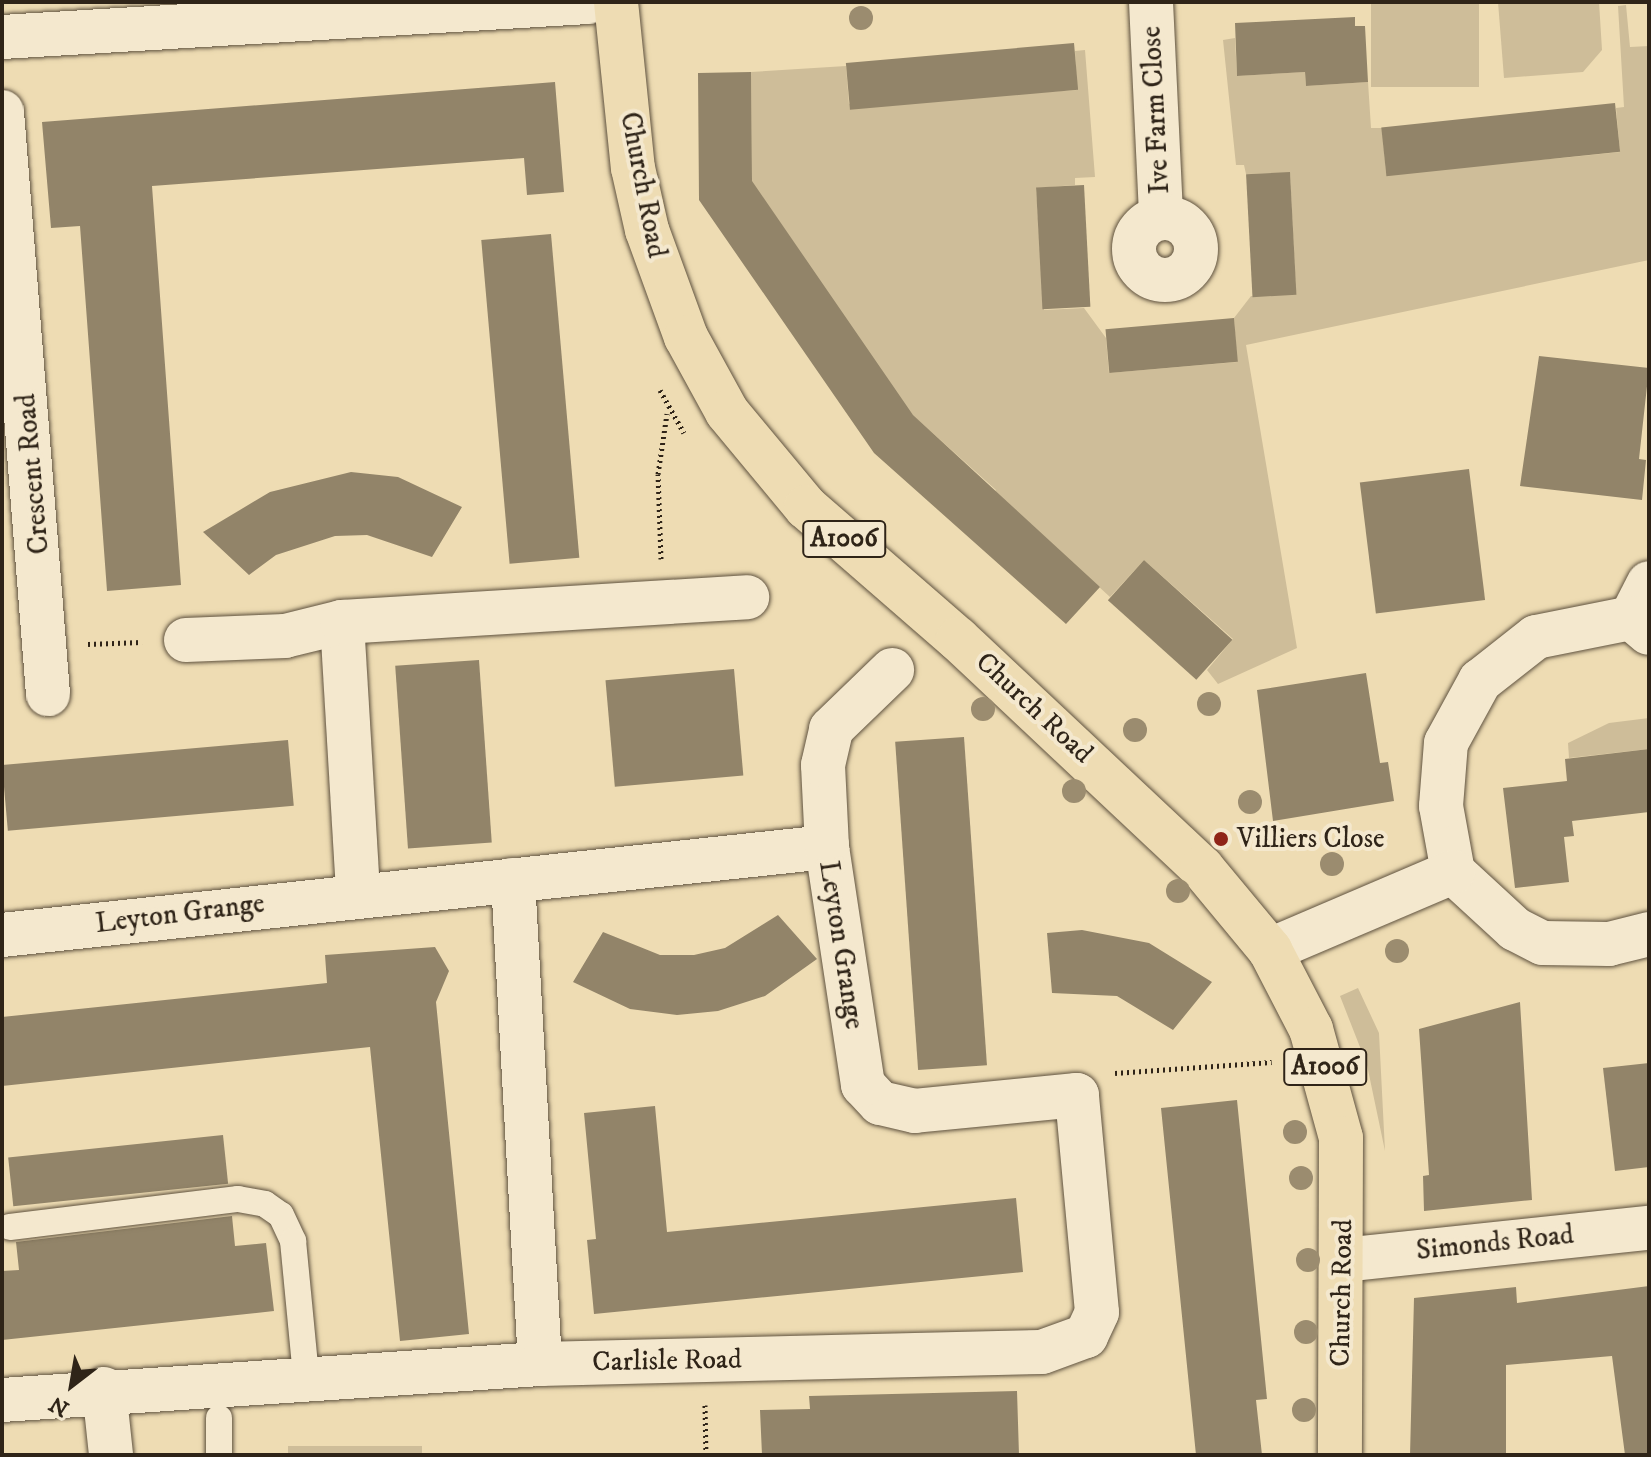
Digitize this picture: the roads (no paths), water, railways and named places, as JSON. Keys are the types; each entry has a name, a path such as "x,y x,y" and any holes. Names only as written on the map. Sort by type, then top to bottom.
{"main road":[{"name":"Church Road","path":"616,2 633,168 647,230 686,337 727,412 806,507 1152,816 1270,950 1311,1029 1328,1077 1341,1138 1340,1455"}],"street":[{"path":"2,37 588,2"},
{"name":"Ive Farm Close","path":"1151,2 1161,218"},
{"name":"Crescent Road","path":"2,112 48,646 48,694"},
{"path":"186,640 285,636 342,622 747,597"},
{"path":"1643,612 1536,637 1503,659 1460,709 1446,743 1442,780 1453,872 1515,929 1543,943 1598,945 1649,934"},
{"path":"342,622 358,893"},
{"path":"827,847 823,765 831,729 892,670"},
{"name":"Leyton Grange","path":"2,935 358,893 827,847 863,1085 880,1103 915,1111 1077,1095"},
{"path":"1270,950 1453,872"},
{"path":"513,880 540,1364"},
{"name":"Carlisle Road","path":"2,1400 104,1389 540,1364 1042,1352 1086,1336 1097,1312 1077,1095"},
{"name":"Simonds Road","path":"1342,1260 1649,1228"},
{"path":"104,1389 111,1455"}],"lane":[{"path":"10,1227 238,1199 265,1204 281,1215 293,1241 306,1376"},
{"path":"219,1418 219,1455"}],"place":[{"name":"Villiers Close","path":"1221,839"}]}
